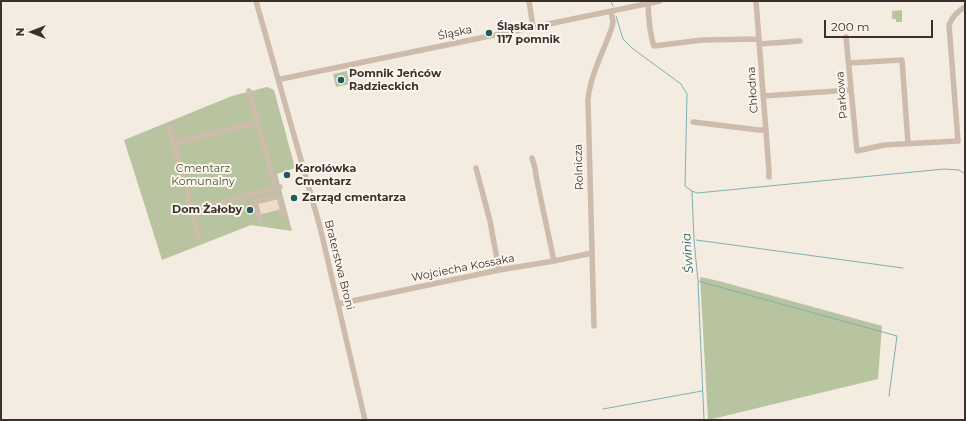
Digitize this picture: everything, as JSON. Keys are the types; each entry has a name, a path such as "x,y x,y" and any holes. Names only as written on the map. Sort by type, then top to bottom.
{"street":[{"name":"Braterstwa Broni","path":"256,1 320,227 365,420"},
{"path":"529,1 533,28"},
{"name":"Śląska","path":"278,79 611,12 648,2 660,1"},
{"name":"Chłodna","path":"756,1 769,177"},
{"path":"648,2 654,46 702,40 800,41"},
{"path":"849,63 902,60 908,143 958,141 949,25 951,20 960,10 965,7"},
{"name":"Rolnicza","path":"594,326 588,100 592,80 612,27 613,22 611,12"},
{"name":"Parkowa","path":"846,36 857,151 884,145 908,143"},
{"path":"763,96 851,90"},
{"path":"249,91 278,188 284,215"},
{"path":"174,143 258,122"},
{"path":"693,122 766,130"},
{"path":"169,126 199,237"},
{"path":"532,158 536,168 537,181 554,261"},
{"path":"476,168 490,221 500,270"},
{"path":"192,211 278,188"},
{"path":"253,195 260,221"},
{"path":"255,202 279,196"},
{"name":"Wojciecha Kossaka","path":"338,304 500,270 592,253"}],"green space":[{"path":"902,10 902,22 896,22 896,19 892,19 892,11"},
{"path":"347,71 350,84 336,87 333,74"},
{"name":"Cmentarz Komunalny","path":"267,87 274,90 295,168 277,174 292,231 251,225 162,260 124,140 232,96"},
{"path":"700,277 882,326 878,379 708,420"}],"shaded area":[{"path":"279,196 282,209 258,215 255,202"}],"waterway":[{"name":"Świnia","path":"611,1 613,6"},
{"name":"Świnia","path":"616,16 623,39 632,48 681,84 687,94 685,186 692,191 694,240 698,281 897,336 889,396"},
{"path":"692,191 697,193 944,169 959,170 965,174"},
{"path":"696,240 903,268"},
{"path":"698,282 704,420"},
{"path":"603,409 702,391"}],"place":[{"name":"Śląska nr 117 pomnik","path":"489,33"},
{"name":"Pomnik Jeńców Radzieckich","path":"341,80"},
{"name":"Karolówka Cmentarz","path":"287,175"},
{"name":"Zarząd cmentarza","path":"294,198"},
{"name":"Dom Żałoby","path":"250,210"}]}
